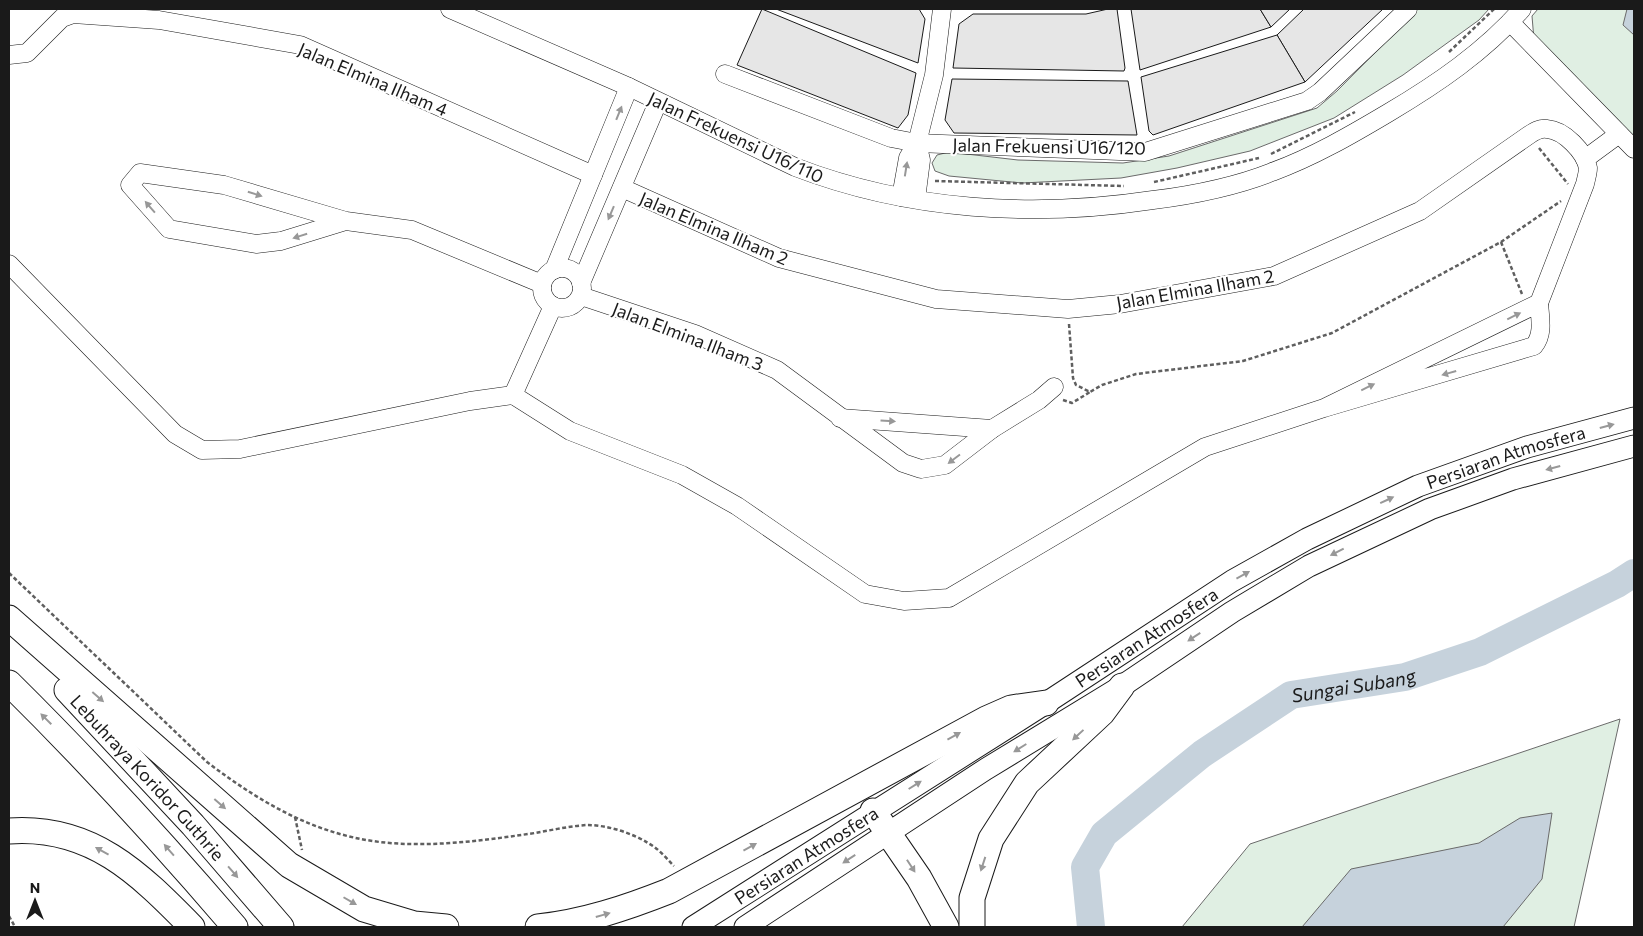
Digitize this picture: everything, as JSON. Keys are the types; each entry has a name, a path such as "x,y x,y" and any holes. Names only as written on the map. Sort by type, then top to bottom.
{"highway":[{"path":"9,618 288,865 364,909 414,924 446,927"},
{"name":"Lebuhraya Koridor Guthrie","path":"9,632 104,728 193,825 281,927"},
{"name":"Lebuhraya Koridor Guthrie","path":"9,683 60,733 165,846 235,927"},
{"path":"972,927 972,898 992,839 1026,783 1102,713 1122,686"},
{"path":"538,927 571,924 620,910 669,891 986,719 1011,708 1046,703"},
{"path":"874,811 919,878 946,927"},
{"path":"9,831 25,830 58,834 86,842 121,861 147,881 192,927"}],"main road":[{"name":"Persiaran Atmosfera","path":"693,927 1046,703 1232,582 1315,534 1418,486 1526,447 1634,418"},
{"name":"Persiaran Atmosfera","path":"745,927 986,770 1122,686 1232,612 1309,566 1367,537 1430,509 1513,478 1634,446"}],"street":[{"name":"Jalan Frekuensi U16/110","path":"450,9 629,87 795,167 861,189 909,198 990,209 1077,209 1200,194 1272,172 1347,137 1426,90 1482,48 1516,15"},
{"path":"909,198 921,160 917,143 934,75 942,9"},
{"name":"Jalan Frekuensi U16/120","path":"725,74 891,138 917,143 1145,152 1307,100 1320,92 1408,9"},
{"name":"Jalan Elmina Ilham 4","path":"9,55 27,53 62,18 74,14 160,20 300,45 593,175"},
{"path":"1516,15 1634,149"},
{"path":"629,87 554,270 544,278 542,284 544,297 553,306 566,308 572,306 581,289 658,102"},
{"name":"Jalan Elmina Ilham 2","path":"622,188 779,258 936,299 1068,310 1120,304 1274,276 1420,212 1538,130 1547,129 1559,132 1578,149 1585,159"},
{"path":"9,264 175,434 202,450 240,449 470,401 513,395 570,431 682,474 737,506 865,594 904,601 949,598 1205,447 1324,408 1534,346 1539,340 1541,330 1534,306 1585,184 1588,170 1585,159 1619,134"},
{"path":"346,221 281,241 256,244 169,230 130,184 140,173 224,185 346,221 412,230 542,284"},
{"path":"554,270 568,269 578,276 581,289"},
{"name":"Jalan Elmina Ilham 3","path":"581,289 695,334 777,370 839,418 902,463 921,469 945,465 992,429 1039,400 1054,386"},
{"path":"513,395 553,306"},
{"path":"1324,408 1534,306"},
{"path":"839,418 992,429"}],"path":[{"path":"1444,56 1494,9"},
{"path":"1529,135 1569,188"},
{"path":"1054,386 1068,403 1077,401 1102,385 1136,374 1243,361 1332,333 1501,242 1566,198"},
{"path":"1501,242 1534,306"},
{"path":"1068,310 1073,378 1076,385 1090,392"},
{"path":"9,573 207,762 243,789 276,809 314,826 368,840 410,844 475,842 587,825 612,828 649,843 675,866"},
{"path":"295,817 308,876"},
{"path":"9,916 15,927"}],"green space":[{"path":"1418,9 1489,9 1479,20 1403,75 1334,118 1250,151 1177,168 1121,178 1022,183 949,176 935,171 932,163 937,155 949,152 1018,160 1123,163 1169,156 1317,108 1337,91"},
{"path":"1538,9 1634,9 1634,138 1534,40 1532,16"},
{"path":"1620,719 1574,927 1182,927 1250,844"}],"shaded area":[{"path":"1627,9 1634,9 1634,35 1623,25"},
{"path":"1552,813 1542,879 1503,927 1302,927 1351,869 1479,843 1520,818"}],"building":[{"path":"762,9 916,73 908,115 898,128 737,65"},
{"path":"776,9 919,9 925,19 918,63"},
{"path":"1117,9 1124,71 953,68 959,24 973,14 1086,14"},
{"path":"1131,9 1260,9 1271,27 1140,70"},
{"path":"1260,9 1290,9 1271,27"},
{"path":"1304,9 1383,9 1305,82 1277,35"},
{"path":"1277,35 1305,82 1153,135 1149,131 1141,77"},
{"path":"952,79 1128,81 1137,135 954,133 945,120"}],"waterway":[{"name":"Sungai Subang","path":"1091,927 1085,867 1104,834 1202,754 1291,695 1405,677 1480,652 1617,584 1634,573"}]}
